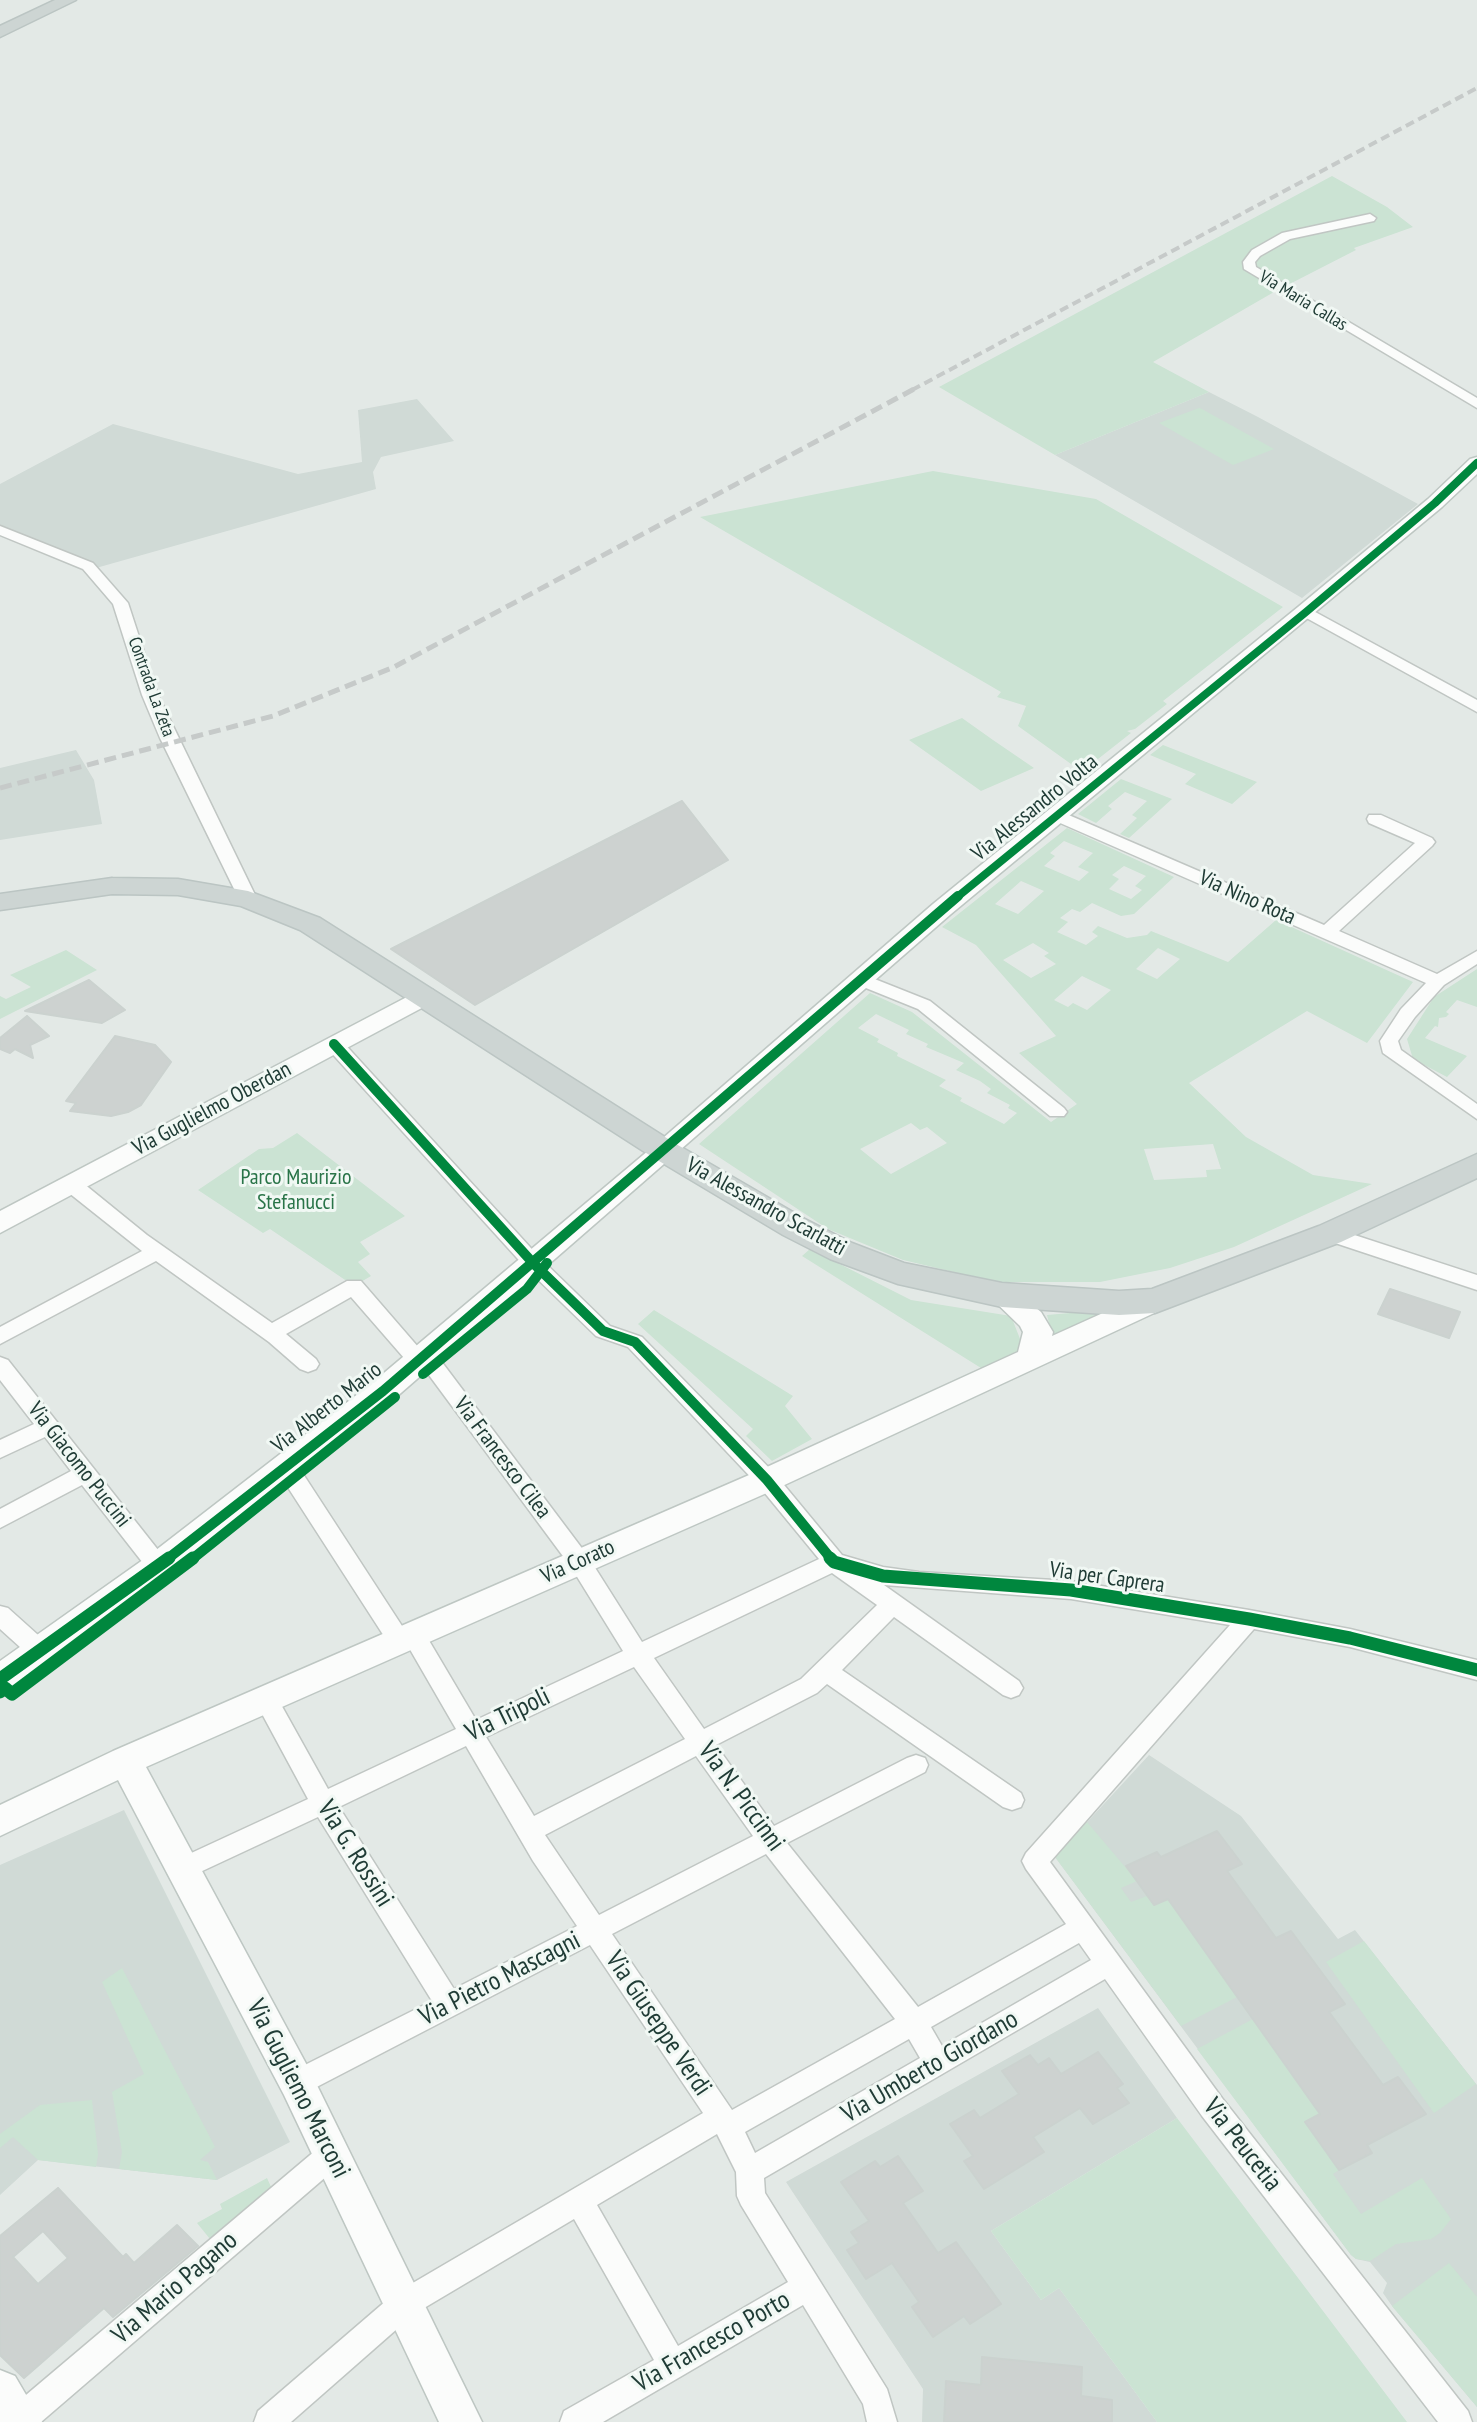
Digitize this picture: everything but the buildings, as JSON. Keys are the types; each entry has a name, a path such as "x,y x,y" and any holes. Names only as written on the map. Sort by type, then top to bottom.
{"main road":[{"path":"0,32 68,0"},
{"name":"Via Alessandro Scarlatti","path":"0,902 112,886 178,887 248,899 310,924 665,1151 794,1227 841,1251 898,1273 1002,1295 1119,1303 1155,1301 1330,1234 1477,1165"}],"street":[{"name":"Via Maria Callas","path":"1370,218 1286,236 1256,253 1249,262 1250,269 1477,404"},
{"name":"Via Alessandro Volta","path":"665,1151 1057,815 1435,503 1477,463"},
{"name":"Contrada La Zeta","path":"0,530 88,566 120,603 150,695 168,738 248,899"},
{"path":"1306,612 1477,707"},
{"name":"Via Nino Rota","path":"1057,815 1438,981"},
{"path":"1326,933 1426,842 1375,819"},
{"path":"1477,956 1438,981 1408,1013 1389,1041 1392,1053 1477,1113"},
{"path":"862,980 924,1005 1057,1112"},
{"name":"Via Guglielmo Oberdan","path":"0,1223 424,996"},
{"path":"334,1044 533,1263 603,1331 635,1342 767,1480 834,1562 1011,1688"},
{"name":"Via Alberto Mario","path":"0,1679 158,1566 286,1466 422,1358 665,1151"},
{"path":"71,1184 308,1364"},
{"path":"1330,1234 1477,1283"},
{"path":"0,1336 157,1252"},
{"name":"Via Francesco Cilea","path":"271,1333 354,1286 422,1358 579,1561"},
{"path":"1002,1295 1031,1319 1038,1332 1031,1358"},
{"name":"Via Corato","path":"0,1821 125,1761 767,1480 1155,1301"},
{"name":"Via Giacomo Puccini","path":"0,1365 158,1566"},
{"path":"0,1450 48,1426"},
{"name":"Via Giuseppe Verdi","path":"286,1466 471,1734 529,1831 725,2122 750,2171 751,2196 877,2399 882,2422"},
{"path":"0,1519 85,1473"},
{"name":"Via N. Piccinni","path":"579,1561 637,1653 770,1840 915,2024 937,2063"},
{"name":"Via per Caprera","path":"834,1562 883,1576 919,1581 1071,1590 1249,1619 1350,1638 1477,1670"},
{"name":"Via Tripoli","path":"183,1869 834,1562"},
{"path":"529,1831 809,1686 893,1604"},
{"path":"0,1615 39,1650"},
{"name":"Via Peucetia","path":"1249,1619 1035,1861 1212,2107 1457,2422"},
{"path":"826,1671 1012,1800"},
{"name":"Via G. Rossini","path":"266,1699 323,1803 449,2005"},
{"name":"Via Gugliemo Marconi","path":"125,1761 297,2083 461,2422"},
{"name":"Via Pietro Mascagni","path":"297,2083 916,1765"},
{"name":"Via Umberto Giordano","path":"725,2122 915,2024 1083,1928"},
{"name":"Via Umberto Giordano","path":"750,2171 1110,1963"},
{"path":"269,2422 404,2304 725,2122"},
{"name":"Via Mario Pagano","path":"15,2414 332,2154"},
{"path":"580,2202 673,2365"},
{"name":"Via Francesco Porto","path":"575,2422 807,2287"}],"shaded area":[{"path":"1209,392 1418,504 1302,598 1055,455"},
{"path":"417,399 454,441 381,457 373,472 376,489 96,568 0,528 0,484 113,424 298,474 362,462 358,410"},
{"path":"76,750 94,780 102,824 0,840 0,768"},
{"path":"1149,1755 1241,1816 1338,1939 1355,1930 1477,2085 1477,2407 1392,2306 1383,2293 1387,2283 1370,2262 1351,2255 1055,1857"},
{"path":"124,1810 290,2142 217,2180 38,2160 0,2195 0,1865"},
{"path":"1098,2008 1177,2118 991,2231 1041,2300 1059,2288 1157,2422 922,2422 923,2389 786,2182"}],"green space":[{"path":"1332,176 1387,207 1413,227 1354,248 1356,250 1274,292 1153,362 1209,392 1055,455 939,387"},
{"path":"1199,408 1274,449 1233,465 1159,423"},
{"path":"933,471 1096,499 1283,607 1163,701 1167,704 1135,729 1127,731 1131,733 1098,759 1093,757 1078,769 1018,726 1026,706 997,697 1001,692 700,517"},
{"path":"962,718 1034,768 981,791 909,740"},
{"path":"1163,745 1257,782 1232,804 1185,784 1196,774 1150,755"},
{"path":"1121,779 1172,799 1129,838 1120,834 1137,818 1132,815 1147,801 1125,792 1108,806 1112,809 1096,823 1078,814"},
{"path":"1067,828 1174,877 1134,914 1121,916 1092,903 1080,912 1072,909 1060,918 1068,922 1057,932 1086,945 1098,936 1092,932 1098,926 1127,938 1147,935 1151,931 1228,962 1276,920 1413,982 1367,1043 1307,1011 1189,1083 1246,1137 1313,1175 1372,1184 1234,1247 1170,1268 1100,1282 996,1282 903,1260 828,1229 699,1144 870,993 912,1012 1051,1122 1077,1104 1019,1053 1056,1036 976,945 942,927","holes":["1064,841 1093,853 1078,867 1089,872 1079,881 1044,866 1055,856 1050,853","1124,866 1146,876 1135,886 1142,890 1131,899 1109,889 1119,879 1112,875","1021,881 1044,891 1018,914 995,904","1033,943 1049,953 1044,956 1056,964 1031,978 1003,960","1158,948 1180,959 1157,979 1136,969","1082,976 1111,990 1087,1010 1073,1003 1068,1007 1054,1000","876,1014 909,1030 906,1034 928,1044 926,1047 964,1063 956,1070 980,1081 991,1089 987,1093 1010,1105 1008,1108 1017,1113 1004,1124 960,1101 962,1098 939,1086 946,1080 897,1056 898,1053 877,1042 879,1039 858,1028","911,1123 920,1130 927,1127 947,1143 891,1174 860,1149","1213,1144 1221,1169 1206,1170 1207,1177 1154,1180 1144,1149"]},
{"path":"66,950 97,970 0,1019 0,996 6,999 31,987 10,975"},
{"path":"1477,969 1477,1007 1457,1000 1446,1012 1449,1014 1439,1018 1438,1027 1435,1026 1425,1038 1467,1056 1447,1077 1413,1059 1407,1039 1434,997"},
{"name":"Parco Maurizio Stefanucci","path":"297,1133 405,1216 360,1242 370,1254 358,1262 371,1276 354,1286 270,1229 263,1233 198,1190 259,1149 273,1148"},
{"path":"810,1249 911,1300 1011,1316 1024,1349 981,1368 802,1256"},
{"path":"654,1310 793,1396 785,1406 812,1439 772,1461 746,1436 753,1429 638,1324"},
{"path":"1104,1310 1109,1319 1054,1343 1047,1315"},
{"path":"1087,1822 1137,1881 1121,1888 1131,1902 1147,1896 1154,1905 1168,1899 1237,1997 1181,2026 1055,1857"},
{"path":"1364,1941 1476,2084 1434,2113 1326,1962"},
{"path":"122,1968 215,2147 200,2160 208,2162 217,2180 119,2169 122,2152 112,2092 144,2074 102,1982"},
{"path":"1253,2019 1320,2114 1305,2122 1339,2170 1333,2174 1361,2214 1422,2178 1451,2219 1440,2233 1431,2239 1396,2244 1370,2261 1351,2255 1197,2049"},
{"path":"92,2100 98,2154 96,2167 38,2160 13,2137 0,2148 0,2134 40,2105"},
{"path":"1177,2118 1407,2422 1157,2422 1059,2288 1041,2300 991,2231"},
{"path":"267,2178 272,2189 210,2239 197,2223 222,2209 220,2204"},
{"path":"1449,2263 1477,2297 1477,2407 1392,2306"}],"railway":[{"path":"912,390 1477,88"},
{"path":"0,788 273,716 394,667 916,388"}],"cycle path":[{"path":"0,1679 158,1566 383,1391 942,909 1306,612 1435,503 1477,463"},
{"path":"334,1044 533,1263 603,1331 635,1342 767,1480 834,1562 883,1576 919,1581 1071,1590 1249,1619 1350,1638 1477,1670"},
{"path":"423,1374 527,1289 547,1263"},
{"path":"0,1692 5,1688 12,1694 184,1565 395,1397"}]}
